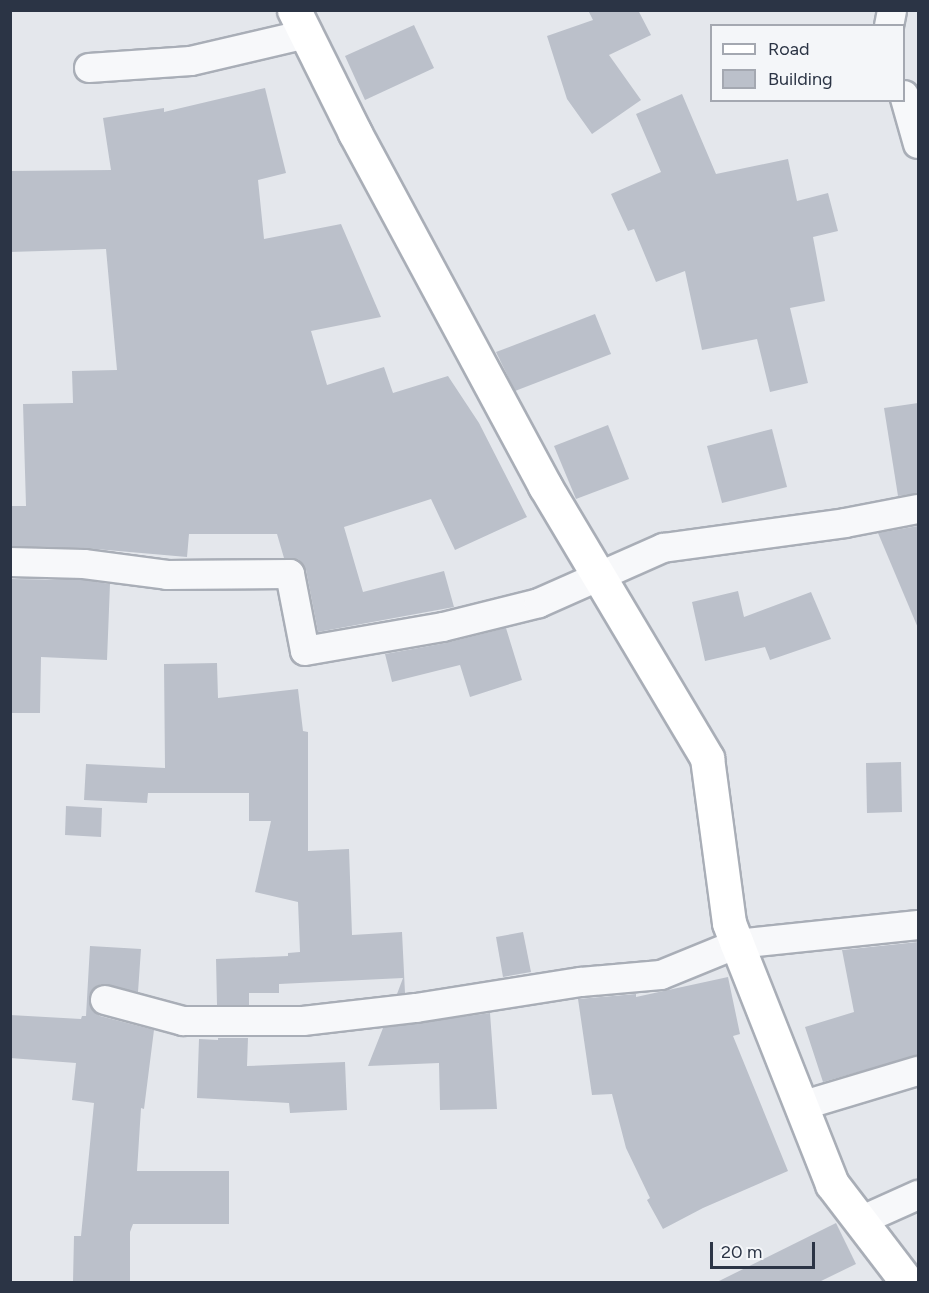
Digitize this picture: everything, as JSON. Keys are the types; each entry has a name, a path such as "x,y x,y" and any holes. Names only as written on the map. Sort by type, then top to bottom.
{"main road":[{"path":"300,22 360,143 544,486 707,758 729,923 737,944 832,1184 907,1282"}],"street":[{"path":"89,68 191,61 300,22"},
{"path":"905,102 918,144"},
{"path":"10,562 84,564 167,575 290,574 305,651 443,627 539,603 663,548 845,523 918,509"},
{"path":"105,1000 183,1021 303,1021 416,1008 560,985 662,975 737,944 918,925"},
{"path":"801,1106 918,1071"},
{"path":"860,1221 918,1195"}],"building":[{"path":"588,10 638,10 651,35 609,55 641,100 592,134 567,99 547,36 593,20"},
{"path":"414,25 434,68 365,100 345,56"},
{"path":"265,88 286,173 258,180 264,239 341,224 381,317 311,331 327,385 384,367 393,393 448,376 479,423 527,517 455,550 431,499 344,527 363,592 444,571 454,607 318,632 306,570 298,559 284,558 277,534 189,534 187,557 84,548 10,546 10,506 26,506 23,404 73,403 72,371 117,370 106,249 10,252 10,171 111,170 103,118 164,108 164,112"},
{"path":"682,94 716,174 788,159 797,201 828,193 838,231 813,237 825,301 790,308 808,383 770,392 757,339 702,350 685,271 656,282 634,229 628,231 611,194 661,172 636,114"},
{"path":"595,314 611,354 515,391 496,352"},
{"path":"918,403 918,493 898,496 884,408"},
{"path":"608,425 629,479 576,499 554,446"},
{"path":"772,429 787,487 722,503 707,446"},
{"path":"918,526 918,628 878,533"},
{"path":"10,579 83,580 110,584 107,660 41,657 40,713 10,713"},
{"path":"738,591 744,617 811,592 831,639 770,660 765,647 705,661 692,602"},
{"path":"506,628 522,680 470,697 460,665 392,682 385,654 446,643"},
{"path":"217,663 218,698 298,689 303,731 308,732 308,851 349,849 352,935 402,932 405,993 397,994 403,978 279,984 279,993 249,993 249,1005 217,1005 216,959 288,956 288,953 300,952 298,902 255,892 271,821 249,821 249,793 148,793 147,803 84,800 86,764 165,768 164,664"},
{"path":"901,762 902,812 867,813 866,763"},
{"path":"66,806 102,808 101,837 65,835"},
{"path":"523,932 531,972 503,977 496,937"},
{"path":"918,942 918,1055 823,1082 805,1027 854,1012 842,950"},
{"path":"90,946 141,949 138,992 101,984 94,988 89,996 93,1011 100,1016 154,1030 144,1109 141,1108 137,1171 229,1171 229,1224 133,1224 130,1232 130,1282 73,1282 74,1236 81,1236 94,1103 72,1100 76,1063 10,1058 10,1015 81,1019 82,1016 86,1016"},
{"path":"728,977 740,1034 733,1036 788,1171 703,1208 663,1229 647,1200 650,1198 626,1148 612,1094 592,1095 578,999 636,994 636,997"},
{"path":"490,1013 497,1109 440,1110 439,1063 368,1066 383,1028"},
{"path":"218,1038 248,1038 247,1066 345,1062 347,1110 290,1113 289,1103 197,1098 199,1039 218,1040"},
{"path":"836,1223 856,1264 819,1282 717,1282"}]}
